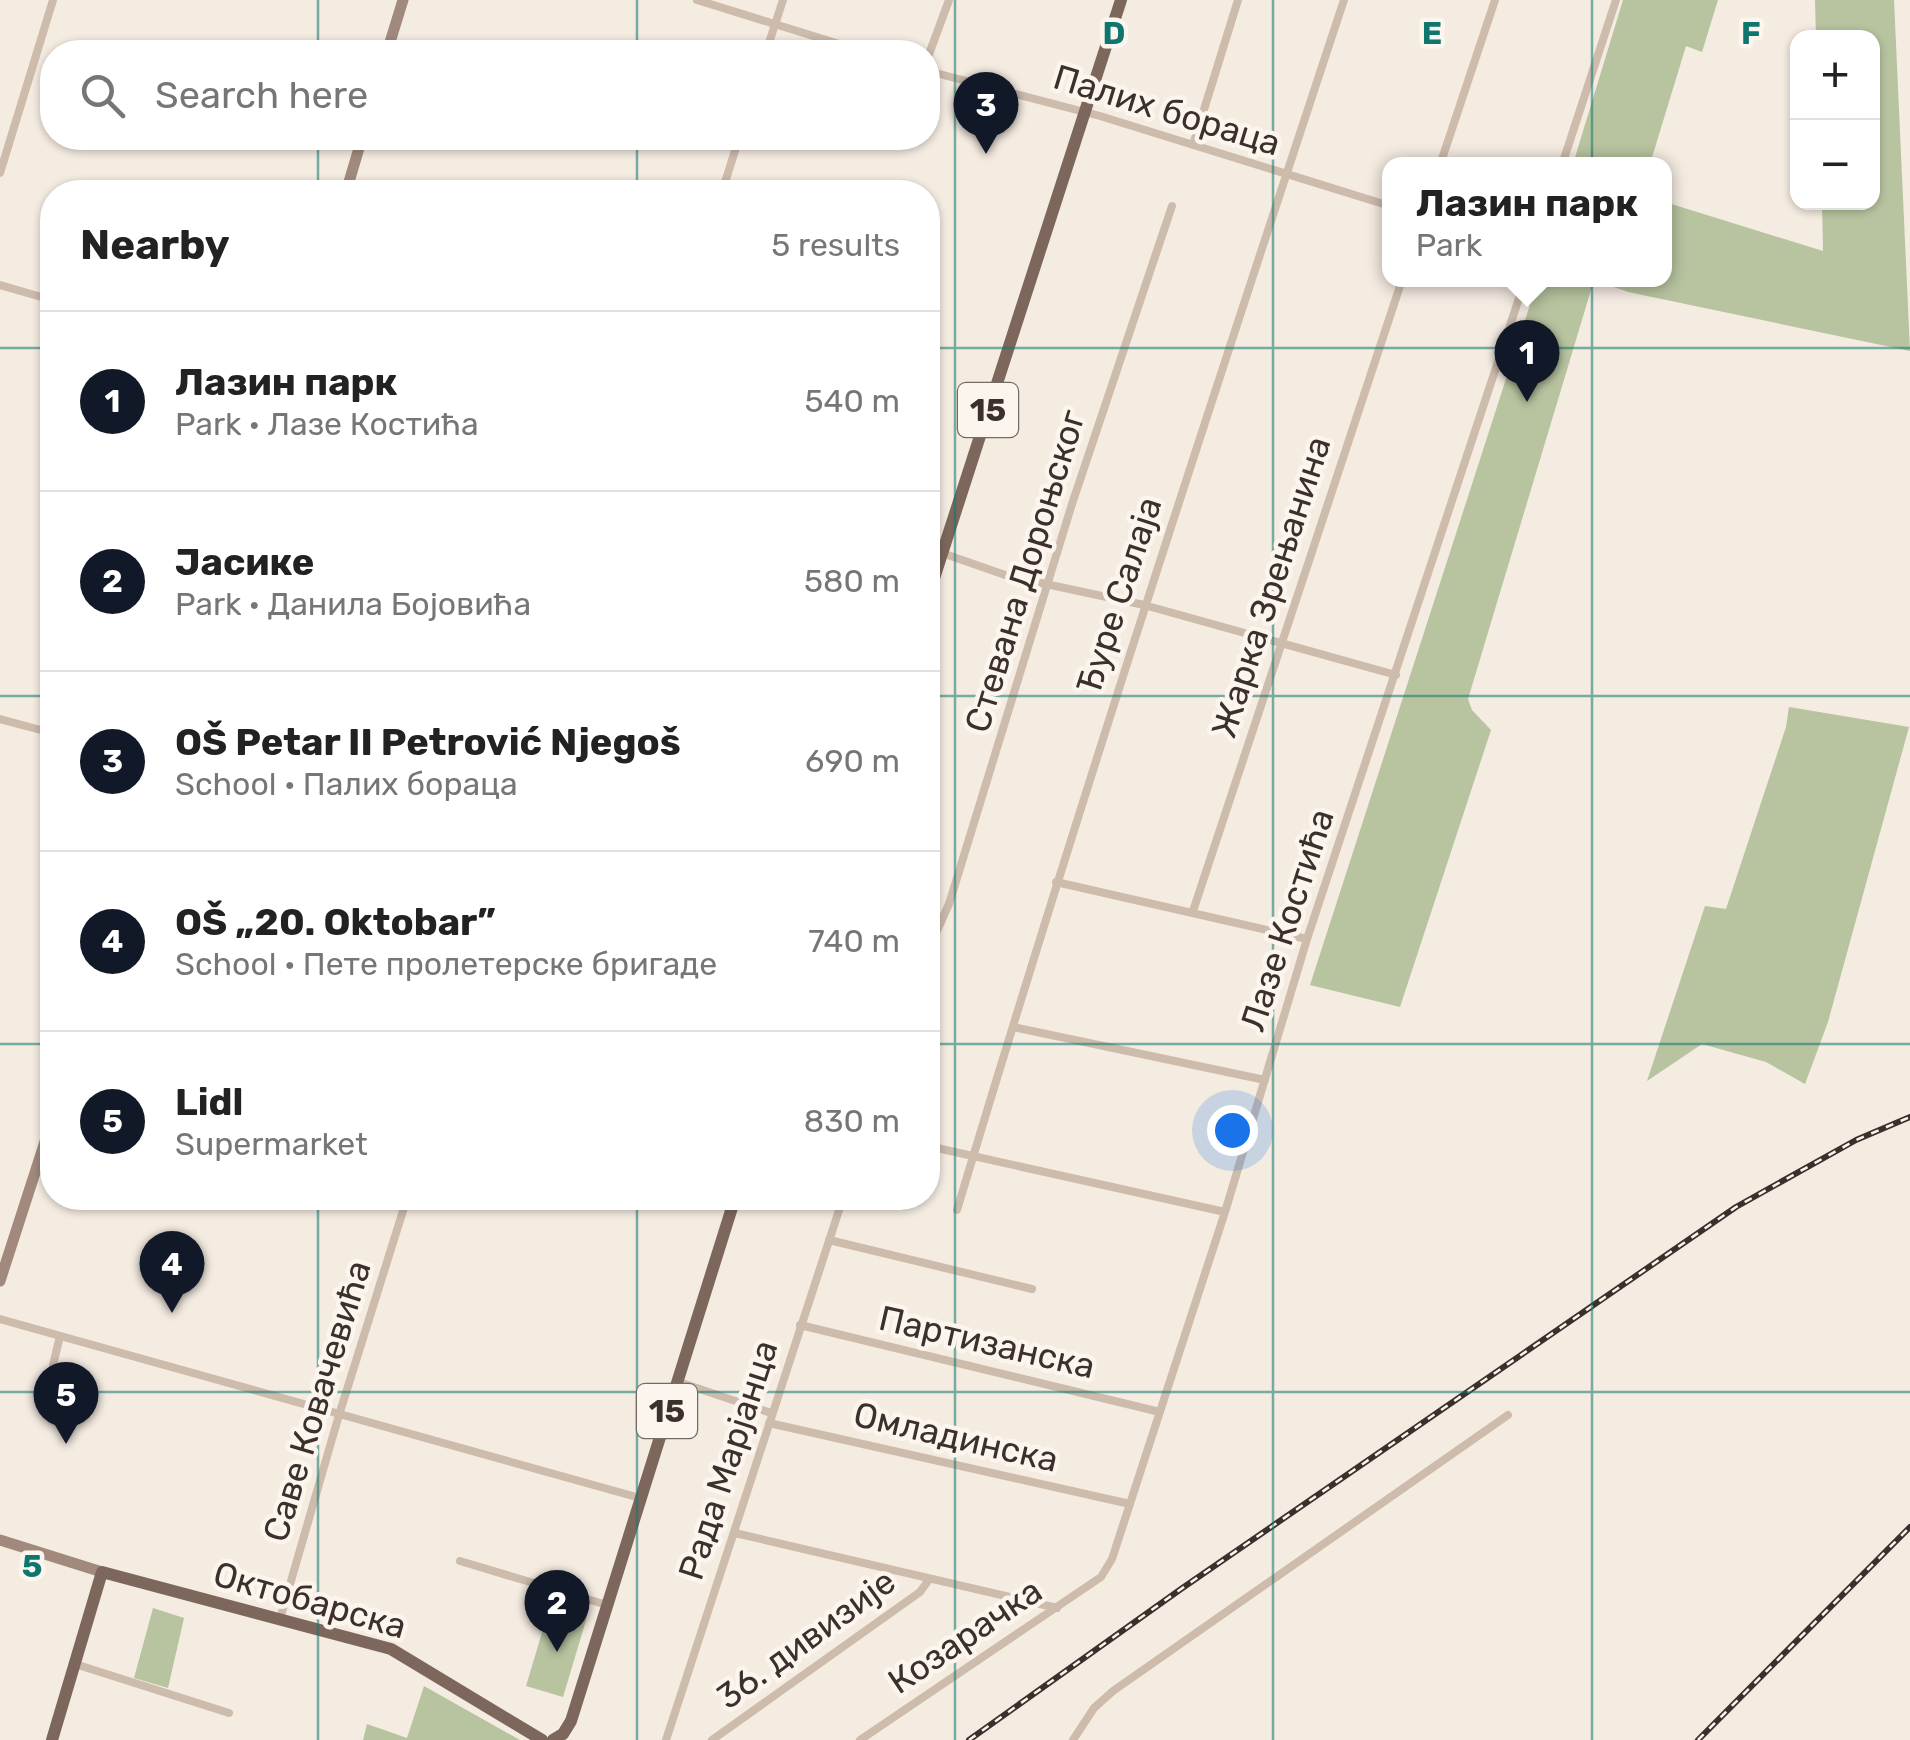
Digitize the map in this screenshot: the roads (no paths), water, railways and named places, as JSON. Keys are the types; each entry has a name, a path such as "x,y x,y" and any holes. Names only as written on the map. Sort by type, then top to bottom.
{"main road":[{"name":"15","path":"940,557 1121,0"},
{"name":"15","path":"556,1739 570,1721 731,1210"},
{"name":"Октобарска","path":"102,1572 380,1645 402,1654 542,1740"},
{"path":"52,1740 102,1572"}],"street":[{"path":"41,40 53,0"},
{"path":"391,40 403,0"},
{"path":"697,0 824,40"},
{"path":"771,40 783,0"},
{"path":"935,40 950,0"},
{"path":"1192,145 1238,0"},
{"name":"Ђуре Салаја","path":"957,1210 1144,605 1344,0"},
{"path":"1442,157 1495,0"},
{"path":"1564,157 1616,0"},
{"path":"0,174 40,43"},
{"name":"Палих бораца","path":"940,74 1084,112 1382,204"},
{"path":"350,180 358,150"},
{"path":"726,180 735,150"},
{"name":"Стевана Дороњског","path":"940,929 1172,206"},
{"path":"0,285 40,297"},
{"name":"Жарка Зрењанина","path":"1192,911 1400,287"},
{"name":"Лазе Костића","path":"1101,1577 1112,1559 1130,1504 1225,1212 1307,939 1523,287"},
{"path":"942,550 1048,586 1144,605 1396,675"},
{"path":"0,719 40,730"},
{"path":"1056,882 1307,939"},
{"path":"1013,1027 1266,1080"},
{"path":"940,1149 1225,1212"},
{"path":"0,1280 40,1157"},
{"name":"Саве Ковачевића","path":"280,1620 404,1210"},
{"name":"Рада Марјанца","path":"666,1740 839,1210"},
{"path":"829,1240 1032,1290"},
{"path":"0,1319 640,1498"},
{"name":"Партизанска","path":"800,1325 1160,1412"},
{"path":"53,1365 60,1336"},
{"name":"Омладинска","path":"676,1381 770,1418 1130,1504"},
{"path":"1073,1740 1094,1708 1113,1691 1508,1415"},
{"path":"735,1534 1057,1608"},
{"path":"0,1540 102,1572"},
{"path":"460,1561 607,1605"},
{"name":"Козарачка","path":"860,1740 1101,1577"},
{"name":"36. дивизије","path":"712,1740 920,1592 928,1581"},
{"path":"75,1664 229,1713"}],"railway":[{"path":"969,1740 1181,1589 1736,1207 1856,1140 1910,1117"},
{"path":"1698,1740 1910,1527"}],"place":[{"name":"OŠ Petar II Petrović Njegoš","path":"986,154"},
{"name":"Лазин парк","path":"1527,402"},
{"name":"OŠ „20. Oktobar”","path":"172,1313"},
{"name":"Lidl","path":"66,1444"},
{"name":"Јасике","path":"557,1652"}]}
